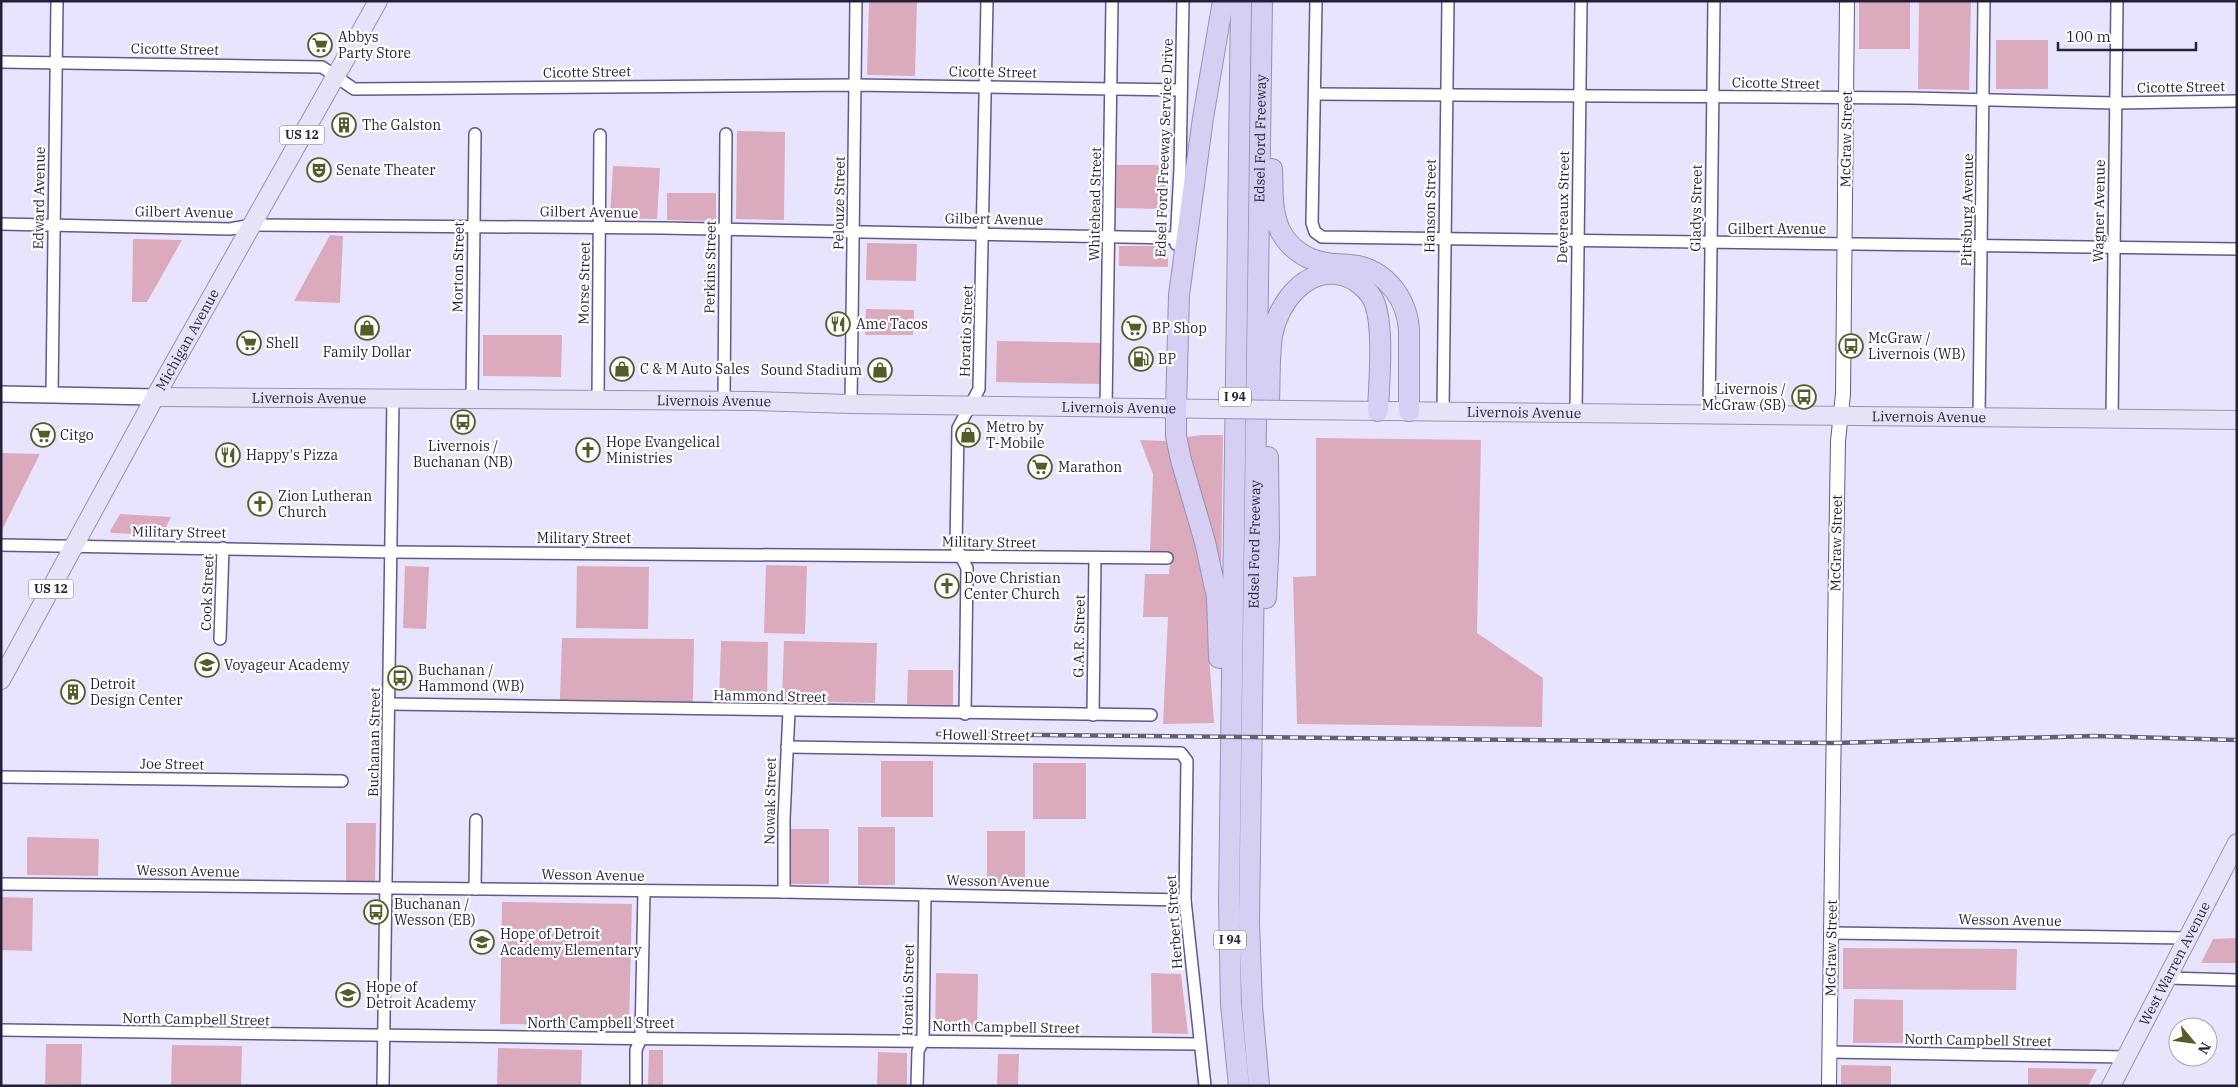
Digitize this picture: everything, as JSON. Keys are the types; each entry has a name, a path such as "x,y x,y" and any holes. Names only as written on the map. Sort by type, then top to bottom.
{"highway":[{"path":"1222,1 1203,118 1179,295 1181,409 1176,436 1181,460 1205,542 1216,597 1224,762 1230,793"},
{"name":"Edsel Ford Freeway","path":"1239,1086 1231,1004 1230,793 1241,1"},
{"name":"Edsel Ford Freeway","path":"1260,1086 1254,1041 1250,963 1251,761 1262,1"},
{"path":"1271,1 1273,202 1278,225 1285,239 1300,254 1317,261 1366,268 1385,280 1398,295 1408,318 1409,411"},
{"path":"1251,761 1262,698 1269,538 1268,442 1272,337 1280,313 1288,299 1308,280 1320,275 1343,275 1357,282 1371,296 1378,321 1378,411"}],"main road":[{"name":"Michigan Avenue","path":"1,680 155,397 378,1"},
{"name":"Livernois Avenue","path":"1,394 2237,420"},
{"name":"West Warren Avenue","path":"2111,1086 2237,843"}],"street":[{"name":"Edward Avenue","path":"52,395 57,1"},
{"name":"Pelouze Street","path":"851,404 856,1"},
{"name":"Horatio Street","path":"964,714 967,568 956,547 958,428 979,390 982,336 987,1"},
{"name":"Whitehead Street","path":"1106,408 1112,1"},
{"name":"Edsel Ford Freeway Service Drive","path":"1179,295 1175,278 1183,1"},
{"path":"1315,94 1316,1"},
{"name":"Hanson Street","path":"1443,412 1448,1"},
{"name":"Devereaux Street","path":"1576,413 1581,1"},
{"name":"Gladys Street","path":"1708,415 1714,1"},
{"name":"McGraw Street","path":"1829,1086 1836,565 1840,416 1843,394 1847,1"},
{"name":"Pittsburg Avenue","path":"1979,418 1984,1"},
{"name":"Wagner Avenue","path":"2112,420 2117,1"},
{"name":"Cicotte Street","path":"1,62 322,66 354,89 855,85 1181,90"},
{"name":"Cicotte Street","path":"1315,94 1846,98 2115,103 2237,101"},
{"name":"Gilbert Avenue","path":"1315,94 1312,223 1318,234 1327,238 2237,249"},
{"name":"Morton Street","path":"472,400 475,134"},
{"name":"Perkins Street","path":"724,401 726,134"},
{"name":"Morse Street","path":"598,402 600,135"},
{"name":"Gilbert Avenue","path":"1,224 230,229 252,225 600,227 1176,238"},
{"name":"Buchanan Street","path":"383,1086 393,399"},
{"name":"Military Street","path":"1,545 391,552 1167,558"},
{"name":"Cook Street","path":"220,639 223,548"},
{"name":"G.A.R. Street","path":"1093,715 1095,558"},
{"name":"Hammond Street","path":"390,704 964,714 1151,715"},
{"name":"Nowak Street","path":"784,892 787,747 790,711"},
{"name":"Howell Street","path":"787,747 1177,753 1184,756"},
{"name":"Herbert Street","path":"1184,756 1187,761 1184,900 1205,1086"},
{"name":"Joe Street","path":"1,777 342,781"},
{"path":"475,889 476,820"},
{"name":"Wesson Avenue","path":"1,884 784,892 1184,900"},
{"path":"636,1086 636,1050 641,1038 644,891"},
{"name":"Horatio Street","path":"917,1086 918,1051 923,1041 925,895"},
{"name":"Wesson Avenue","path":"1831,932 2188,938"},
{"path":"2168,978 2237,980"},
{"name":"North Campbell Street","path":"1,1030 384,1037 1200,1044"},
{"name":"North Campbell Street","path":"1830,1052 2127,1057"}],"shaded area":[{"path":"869,1 917,1 915,76 867,75"},
{"path":"1859,1 1910,1 1910,49 1859,49"},
{"path":"1919,1 1971,1 1969,90 1918,89"},
{"path":"1996,40 2048,40 2048,89 1996,89"},
{"path":"737,131 785,132 784,220 736,219"},
{"path":"1117,165 1168,165 1167,209 1116,208"},
{"path":"613,166 660,168 657,219 610,218"},
{"path":"667,193 716,193 716,221 667,220"},
{"path":"330,235 343,236 340,303 294,301"},
{"path":"133,239 182,240 147,302 132,302"},
{"path":"867,243 917,244 916,281 866,280"},
{"path":"1119,246 1168,246 1168,267 1119,266"},
{"path":"866,309 914,310 913,335 865,335"},
{"path":"483,335 562,335 561,377 483,376"},
{"path":"997,341 1102,343 1101,384 996,382"},
{"path":"1223,435 1221,582 1186,437"},
{"path":"1316,438 1481,440 1477,633 1543,678 1542,727 1297,724 1293,577 1316,576"},
{"path":"1140,440 1166,441 1203,562 1211,627 1207,627 1214,723 1163,724 1168,617 1143,617 1145,574 1169,574 1171,553 1150,551 1153,474"},
{"path":"1,453 40,454 1,532"},
{"path":"120,514 171,517 162,535 111,533 110,531"},
{"path":"766,565 807,566 805,634 764,633"},
{"path":"405,566 429,567 426,629 403,628"},
{"path":"577,566 649,567 648,629 576,628"},
{"path":"562,638 694,639 693,702 560,700"},
{"path":"721,641 768,642 767,702 719,702"},
{"path":"784,641 877,643 875,703 782,701"},
{"path":"908,670 953,670 953,705 907,704"},
{"path":"881,761 933,761 933,817 881,817"},
{"path":"1033,763 1086,763 1086,819 1033,819"},
{"path":"346,823 376,823 375,884 346,884"},
{"path":"858,827 895,827 895,885 858,885"},
{"path":"791,829 829,829 829,884 791,884"},
{"path":"987,831 1025,831 1025,886 987,886"},
{"path":"27,837 99,839 98,876 27,875"},
{"path":"1,897 33,898 32,951 1,950"},
{"path":"502,902 632,904 629,1026 500,1024"},
{"path":"2237,938 2237,963 2201,963 2213,939"},
{"path":"1843,948 2017,949 2016,990 1843,989"},
{"path":"936,973 978,974 977,1031 935,1031"},
{"path":"1151,973 1181,974 1188,1034 1152,1033"},
{"path":"1854,999 1903,1000 1903,1043 1853,1043"},
{"path":"46,1044 82,1044 81,1085 45,1084"},
{"path":"172,1045 242,1046 241,1086 171,1086"},
{"path":"498,1048 582,1050 581,1086 497,1086"},
{"path":"649,1050 663,1050 663,1086 648,1086"},
{"path":"878,1052 907,1053 907,1086 877,1086"},
{"path":"998,1054 1019,1054 1018,1086 997,1086"},
{"path":"1841,1065 1891,1066 1891,1086 1841,1086"},
{"path":"2028,1068 2097,1069 2088,1086 2028,1086"}],"railway":[{"path":"938,734 1834,743 2094,736 2237,740"}],"place":[{"name":"Abbys Party Store","path":"320,45"},
{"name":"The Galston","path":"344,125"},
{"name":"Senate Theater","path":"319,170"},
{"name":"Ame Tacos","path":"838,324"},
{"name":"Family Dollar","path":"367,328"},
{"name":"BP Shop","path":"1134,328"},
{"name":"Shell","path":"249,343"},
{"name":"McGraw / Livernois (WB)","path":"1851,346"},
{"name":"BP","path":"1141,359"},
{"name":"C & M Auto Sales","path":"622,369"},
{"name":"Sound Stadium","path":"880,370"},
{"name":"Livernois / McGraw (SB)","path":"1804,397"},
{"name":"Livernois / Buchanan (NB)","path":"463,422"},
{"name":"Citgo","path":"43,435"},
{"name":"Metro by T-Mobile","path":"968,435"},
{"name":"Hope Evangelical Ministries","path":"588,450"},
{"name":"Happy's Pizza","path":"228,455"},
{"name":"Marathon","path":"1040,467"},
{"name":"Zion Lutheran Church","path":"260,504"},
{"name":"Dove Christian Center Church","path":"947,586"},
{"name":"Voyageur Academy","path":"207,665"},
{"name":"Buchanan / Hammond (WB)","path":"400,678"},
{"name":"Detroit Design Center","path":"73,692"},
{"name":"Buchanan / Wesson (EB)","path":"376,912"},
{"name":"Hope of Detroit Academy Elementary","path":"482,942"},
{"name":"Hope of Detroit Academy","path":"348,995"}]}
